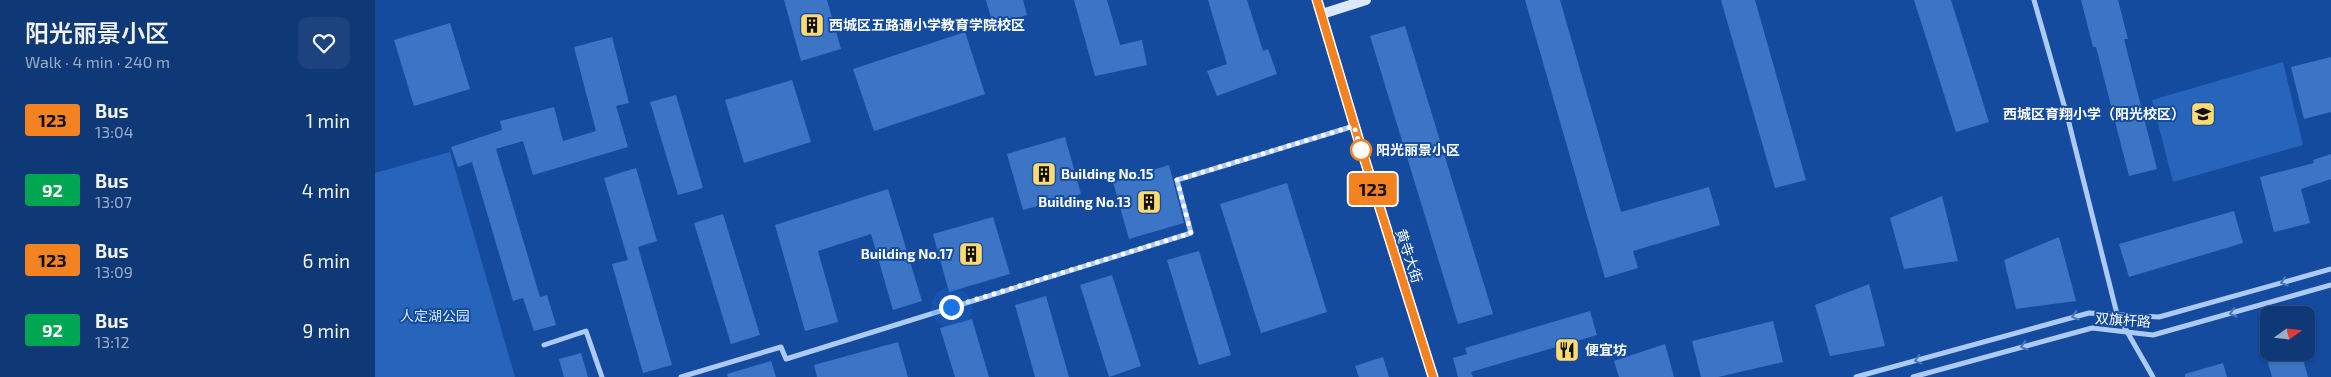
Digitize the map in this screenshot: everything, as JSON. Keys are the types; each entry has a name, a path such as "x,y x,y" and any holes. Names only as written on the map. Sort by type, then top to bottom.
{"street":[{"name":"黄寺大街","path":"1317,0 1354,126 1433,377"},
{"path":"1322,14 1366,0"},
{"path":"2034,0 2068,119 2117,314 2153,377"},
{"path":"681,377 781,347 785,359 1191,233 1177,180 1354,126"},
{"path":"1856,377 2089,313 2159,317 2331,269"},
{"name":"双旗杆路","path":"1913,377 2091,328 2153,335 2331,286"},
{"path":"544,345 586,331 602,377"}],"green space":[{"path":"2283,62 2303,145 2173,182 2152,100"},
{"name":"人定湖公园","path":"450,152 515,377 375,377 375,173"}],"building":[{"name":"西城区五路通小学教育学院校区","path":"784,0 827,0 841,49 801,61"},
{"path":"986,0 1023,0 1027,15 993,25"},
{"path":"1074,0 1107,0 1120,45 1142,40 1147,65 1095,76"},
{"path":"1208,0 1247,0 1263,51 1268,49 1277,74 1217,96 1207,71 1227,64"},
{"path":"1525,0 1560,0 1621,212 1709,187 1720,225 1633,251 1638,268 1605,278"},
{"path":"1721,0 1755,0 1806,180 1775,188"},
{"path":"1914,0 1951,0 1989,122 1956,132"},
{"path":"2081,0 2118,0 2128,39 2124,39 2157,169 2129,176 2096,47 2093,47"},
{"path":"450,23 470,89 414,106 394,40"},
{"path":"1405,26 1493,314 1458,324 1370,36"},
{"path":"965,32 985,94 874,131 853,69"},
{"path":"612,37 629,103 616,106 628,147 533,175 523,141 496,149 540,297 547,295 556,325 534,331 523,298 513,301 472,162 458,167 451,147 502,130 500,121 554,107 563,141 596,131 574,47"},
{"path":"2331,57 2331,112 2304,119 2291,67"},
{"path":"792,80 811,142 744,163 725,100"},
{"path":"676,95 703,188 678,195 650,102"},
{"name":"Building No.15","path":"1065,137 1081,194 1023,210 1007,154"},
{"path":"2331,154 2331,179 2301,189 2310,223 2274,232 2260,177 2314,163 2313,160"},
{"name":"Building No.13","path":"1169,165 1184,223 1129,239 1113,182"},
{"path":"636,168 657,241 638,247 672,365 643,373 612,264 628,260 604,178"},
{"path":"1287,183 1327,312 1261,333 1220,204"},
{"path":"888,189 922,301 893,310 871,234 818,251 838,322 805,331 775,225"},
{"path":"1942,196 1958,261 1904,269 1890,218"},
{"path":"2234,211 2243,243 2129,277 2119,244"},
{"path":"723,214 760,335 731,344 694,223"},
{"name":"Building No.17","path":"993,217 1010,274 949,292 933,234"},
{"path":"2059,237 2076,301 2016,309 2004,260"},
{"path":"1199,251 1231,355 1199,365 1167,260"},
{"path":"1112,275 1141,366 1109,377 1080,285"},
{"path":"1869,284 1885,346 1830,356 1815,305"},
{"path":"1046,296 1069,377 1035,377 1015,305"},
{"path":"1590,311 1597,335 1471,372 1473,377 1458,377 1453,358 1467,354 1465,348"},
{"path":"972,319 989,377 955,377 940,328"},
{"path":"1773,321 1783,362 1718,377 1701,377 1692,341"},
{"path":"898,342 908,377 817,377 814,365"},
{"path":"1665,344 1674,377 1619,377 1614,361"},
{"path":"581,353 588,377 564,377 559,359"},
{"path":"1383,357 1389,377 1359,377 1355,366"},
{"path":"771,361 776,377 728,377 727,374"},
{"path":"2268,361 2304,361 2308,377 2272,377"},
{"path":"2223,363 2227,377 2185,377 2185,374"}],"bus line":[{"name":"123","path":"1317,0 1394,256 1433,377"}],"place":[{"name":"西城区五路通小学教育学院校区","path":"812,25"},
{"name":"西城区育翔小学（阳光校区）","path":"2203,114"},
{"name":"阳光丽景小区","path":"1361,150"},
{"name":"Building No.15","path":"1044,174"},
{"name":"Building No.13","path":"1149,202"},
{"name":"Building No.17","path":"971,254"},
{"name":"便宜坊","path":"1567,350"}],"route":[{"path":"951,307 1191,233 1177,180 1354,126 1361,150"}]}
